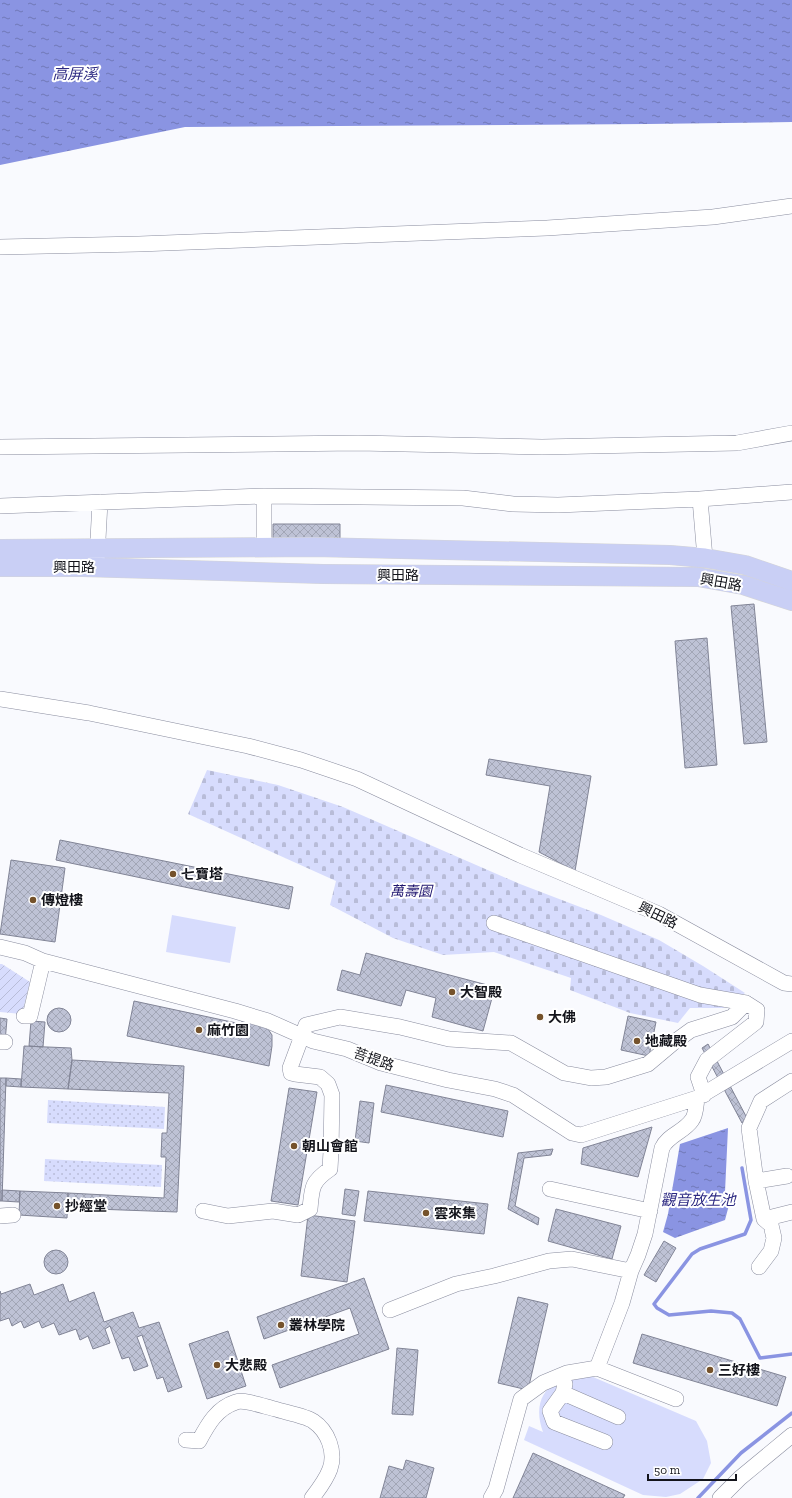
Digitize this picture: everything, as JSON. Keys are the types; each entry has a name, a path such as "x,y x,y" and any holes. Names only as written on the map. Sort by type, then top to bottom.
{"main road":[{"name":"興田路","path":"0,567 97,558 238,548 423,550 670,555 704,558 745,565 792,581"},
{"path":"238,548 240,572"},
{"name":"興田路","path":"0,549 240,572 698,577 743,584 792,601"},
{"path":"423,550 423,575"}],"street":[{"path":"0,247 139,244 548,228 713,217 792,206"},
{"path":"0,447 358,443 542,447 737,442 792,433"},
{"path":"0,506 264,496 464,498 513,504 558,505 792,492"},
{"path":"264,496 264,548"},
{"path":"700,498 704,558"},
{"path":"97,558 100,502"},
{"name":"興田路","path":"0,699 89,713 248,746 302,760 358,779 520,856 659,914 784,983 792,984"},
{"path":"494,923 700,995 746,1003 757,1010 756,1022 707,1060 698,1077 701,1097 693,1119 683,1130 665,1142 662,1148 650,1211 638,1255 631,1271 622,1303 597,1368"},
{"name":"菩提路","path":"0,947 25,953 43,962 235,1011 268,1021 313,1041 347,1049 381,1064 448,1080 495,1089 513,1095 572,1133 581,1135 701,1097 792,1041"},
{"path":"24,1016 30,1016 43,962"},
{"path":"203,1211 228,1216 273,1211 298,1215 310,1209 311,1191 318,1177 330,1169 332,1095 328,1084 320,1077 291,1073 290,1066 306,1025 340,1017 400,1027 448,1039 511,1043 564,1073 591,1078 606,1077 648,1064 691,1030 732,1017 746,1003"},
{"path":"759,1267 771,1251 774,1238 771,1225 764,1219 756,1181 749,1128 761,1101 792,1081"},
{"path":"756,1181 787,1176"},
{"path":"550,1189 650,1211"},
{"path":"764,1219 792,1212"},
{"path":"390,1310 456,1284 494,1276 549,1261 572,1259 631,1271"},
{"path":"494,1495 521,1399 543,1383 567,1373 597,1368 676,1399"},
{"path":"567,1373 563,1393 550,1411 554,1422 605,1442"},
{"path":"563,1393 618,1417"},
{"path":"186,1440 199,1440 210,1421 224,1408 238,1401 260,1405 313,1420 325,1433 332,1445 330,1468 324,1483 312,1498"},
{"path":"720,1498 740,1478 792,1435"}],"green space":[{"name":"萬壽園","path":"207,770 278,785 343,807 520,884 601,915 659,940 745,993 723,1008 690,1008 678,1023 630,1013 570,990 571,978 494,952 443,955 393,938 330,905 336,881 188,814"},
{"path":"172,915 236,927 230,963 166,952"},
{"path":"0,964 30,982 22,1014 0,1012"},
{"path":"48,1100 165,1107 164,1129 47,1123"},
{"path":"45,1159 162,1165 161,1187 44,1181"},
{"path":"586,1374 696,1421 707,1441 711,1463 703,1479 680,1494 666,1497 643,1495 524,1440 529,1426 543,1432 539,1418 539,1410 542,1397 546,1391 559,1381"}],"water":[{"name":"高屏溪","path":"0,0 792,0 792,122 185,127 0,165"},
{"name":"觀音放生池","path":"728,1128 725,1192 729,1205 725,1220 675,1238 663,1232 668,1214 680,1144"}],"building":[{"path":"273,524 340,524 340,540 273,540"},
{"path":"754,604 767,742 744,744 731,606"},
{"path":"707,638 717,765 685,768 675,641"},
{"path":"489,759 591,776 575,871 539,852 550,786 486,775"},
{"name":"七寶塔","path":"60,840 293,887 289,909 56,860"},
{"name":"傳燈樓","path":"11,860 65,868 55,942 0,934"},
{"name":"大智殿","path":"366,953 495,987 483,1031 432,1017 436,998 406,990 401,1006 337,990 342,970 360,975"},
{"name":"麻竹園","path":"134,1001 241,1024 243,1019 266,1026 272,1035 269,1066 127,1036"},
{"path":"59,1008 64,1009 70,1015 70,1025 64,1031 59,1032 54,1031 48,1025 47,1020 48,1015 54,1009"},
{"name":"地藏殿","path":"628,1016 656,1022 649,1056 621,1050"},
{"path":"0,1018 7,1019 5,1042 0,1042"},
{"path":"31,1021 45,1022 43,1047 29,1046"},
{"path":"708,1044 748,1120 742,1123 702,1048"},
{"path":"24,1046 71,1048 72,1060 68,1089 21,1087"},
{"path":"72,1060 184,1066 177,1212 68,1208 68,1193 164,1198 166,1157 161,1157 162,1133 167,1133 169,1093 68,1089"},
{"path":"0,1078 6,1078 2,1201 0,1201"},
{"path":"6,1078 21,1079 21,1087 6,1086"},
{"path":"386,1085 508,1111 503,1137 381,1112"},
{"name":"朝山會館","path":"289,1088 317,1092 298,1205 271,1201"},
{"path":"360,1101 374,1103 369,1143 355,1141"},
{"path":"652,1127 638,1177 581,1164 583,1148"},
{"path":"553,1149 551,1155 524,1158 515,1206 539,1218 538,1225 508,1209 518,1153"},
{"path":"345,1189 359,1191 355,1216 342,1214"},
{"path":"2,1190 20,1191 19,1202 2,1201"},
{"path":"20,1191 68,1193 67,1218 19,1215"},
{"name":"雲來集","path":"368,1191 488,1204 484,1234 364,1221"},
{"path":"556,1209 621,1226 612,1259 548,1241"},
{"path":"308,1215 355,1221 347,1282 301,1276"},
{"path":"664,1241 676,1248 656,1282 644,1275"},
{"path":"56,1250 61,1251 67,1257 67,1267 61,1273 56,1274 51,1273 45,1267 44,1262 45,1257 51,1251"},
{"name":"叢林學院","path":"364,1278 389,1349 280,1388 272,1365 359,1334 350,1308 264,1339 257,1317"},
{"path":"30,1284 34,1295 63,1284 69,1302 94,1292 104,1322 133,1312 139,1328 159,1322 182,1387 168,1392 163,1377 157,1379 142,1335 137,1337 148,1366 134,1371 129,1357 122,1359 110,1326 105,1329 110,1343 93,1349 88,1336 80,1340 76,1329 59,1335 54,1323 42,1328 39,1321 24,1328 21,1321 12,1326 9,1318 0,1321 0,1291 1,1294"},
{"path":"518,1297 548,1304 528,1390 498,1383"},
{"name":"大悲殿","path":"228,1331 246,1386 207,1399 189,1344"},
{"name":"三好樓","path":"642,1334 786,1377 777,1406 633,1363"},
{"path":"397,1348 418,1350 413,1415 392,1414"},
{"path":"533,1453 625,1495 623,1498 513,1498"},
{"path":"406,1460 434,1468 426,1498 380,1498 389,1466 403,1470"}],"waterway":[{"path":"742,1168 751,1220 745,1234 700,1249 692,1254 654,1304 657,1308 669,1315 711,1311 732,1313 740,1319 760,1358 792,1354"},
{"path":"698,1498 741,1453 792,1413"}],"place":[{"name":"七寶塔","path":"173,874"},
{"name":"傳燈樓","path":"33,900"},
{"name":"大智殿","path":"452,992"},
{"name":"大佛","path":"540,1017"},
{"name":"麻竹園","path":"199,1030"},
{"name":"地藏殿","path":"637,1041"},
{"name":"朝山會館","path":"294,1146"},
{"name":"抄經堂","path":"57,1206"},
{"name":"雲來集","path":"426,1213"},
{"name":"叢林學院","path":"281,1325"},
{"name":"大悲殿","path":"217,1365"},
{"name":"三好樓","path":"710,1370"}]}
